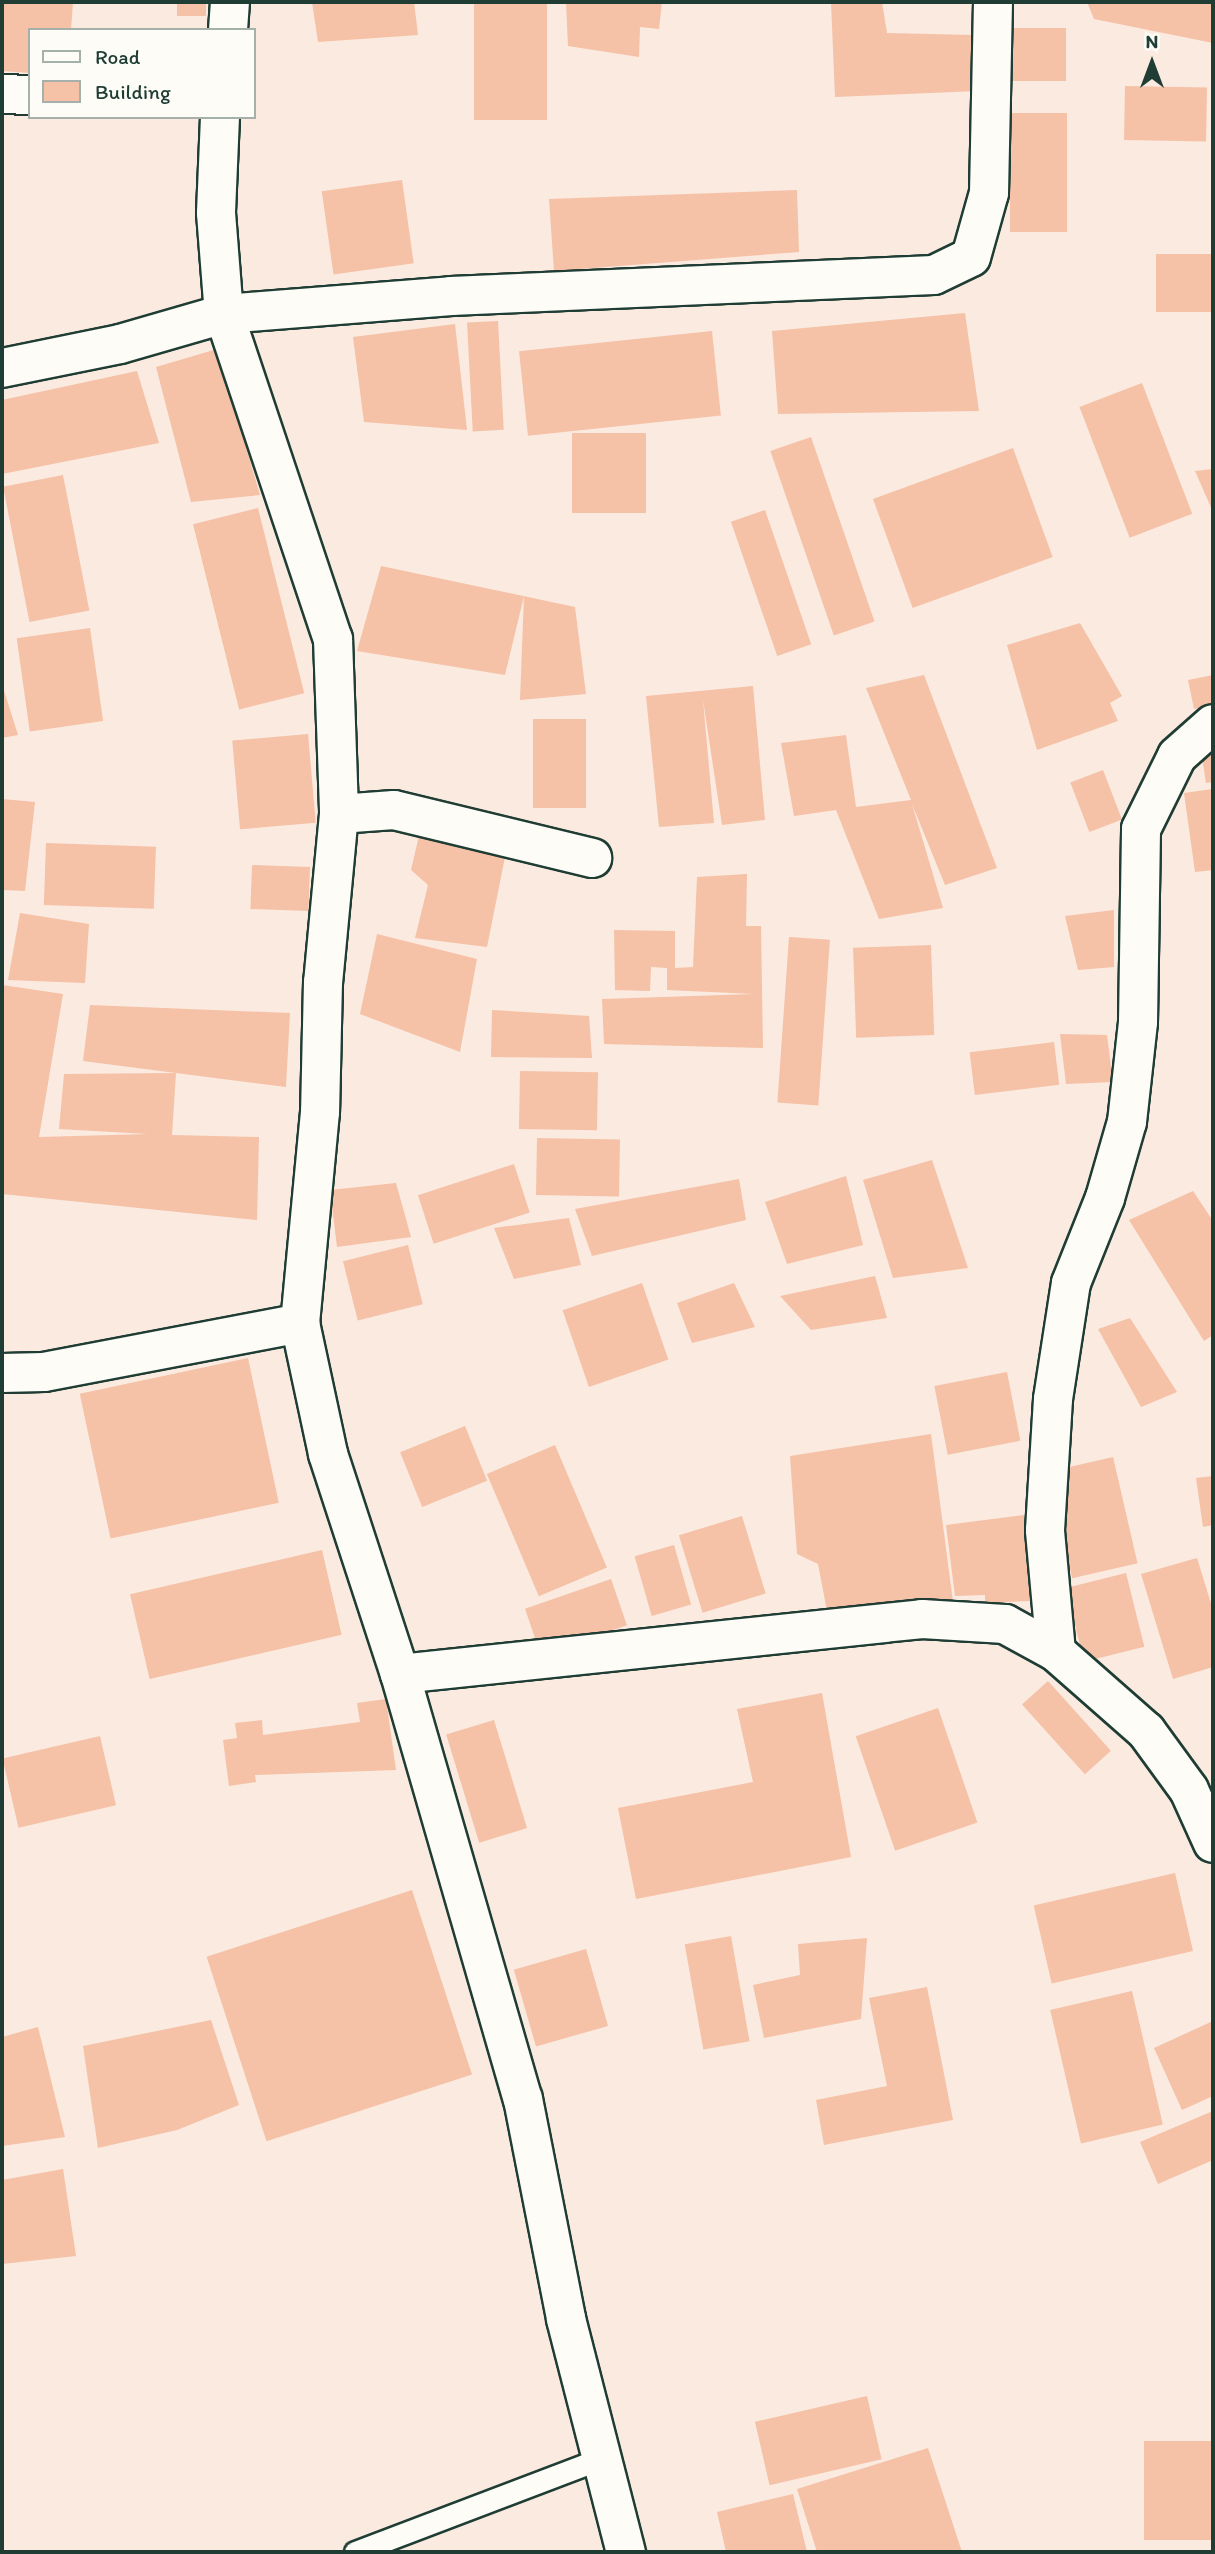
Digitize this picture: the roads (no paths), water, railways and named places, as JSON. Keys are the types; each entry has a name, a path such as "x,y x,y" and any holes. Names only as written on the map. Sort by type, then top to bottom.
{"street":[{"path":"228,28 230,2"},
{"path":"2,368 120,344 224,314 452,296 934,275 971,257 989,193 993,2"},
{"path":"2,94 28,94"},
{"path":"220,119 216,212 224,314 333,639 339,814 323,982 320,1112 300,1323 328,1454 400,1674 523,2099 566,2319 626,2552"},
{"path":"1056,1652 1045,1530 1053,1399 1071,1283 1105,1198 1127,1122 1138,1022 1141,829 1177,756 1213,724"},
{"path":"339,814 394,810 592,858"},
{"path":"2,1373 44,1373 300,1323"},
{"path":"400,1674 922,1619 1005,1623 1056,1652 1146,1731 1201,1785 1213,1843"}],"lane":[{"path":"355,2552 602,2458"}]}
